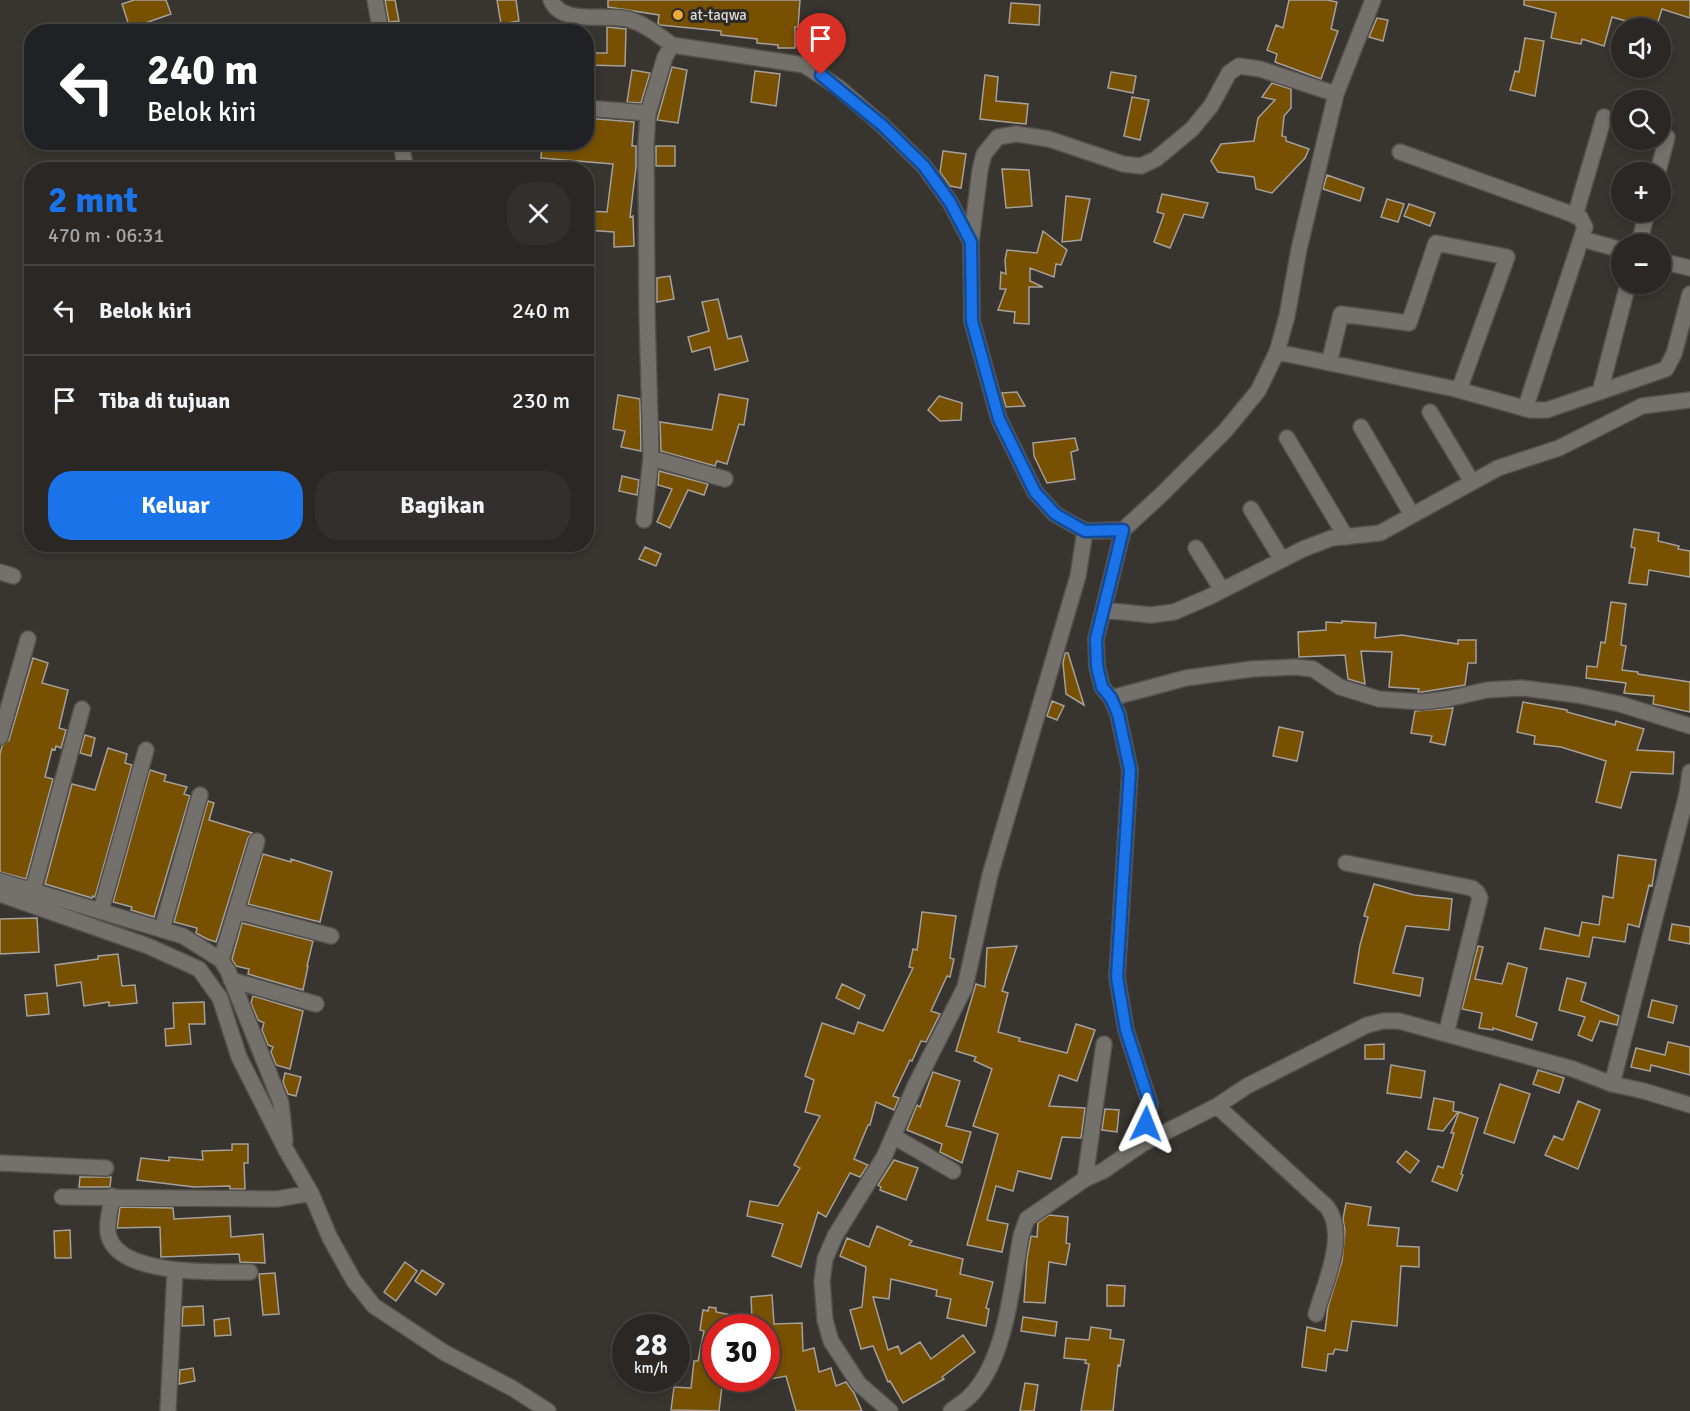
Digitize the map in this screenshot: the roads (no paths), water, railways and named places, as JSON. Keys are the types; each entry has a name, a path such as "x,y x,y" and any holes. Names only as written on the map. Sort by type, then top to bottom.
{"street":[{"path":"375,0 380,24"},
{"path":"551,0 555,8 561,12 572,15 626,19 645,26 672,45 804,65 821,75 882,125 924,166 950,202 971,242"},
{"path":"1142,1144 1150,1104 1126,1030 1117,977 1130,770 1118,714 1111,698 1102,687 1097,666 1096,639 1123,530 1225,431 1258,391 1277,352 1336,94 1373,0"},
{"path":"645,520 651,458 646,143 648,113 665,57 672,45"},
{"path":"1123,530 1085,531 1055,514 1035,492 999,419 972,321 971,242 984,154 998,136 1016,134 1049,139 1123,164 1142,166 1156,159 1192,129 1211,106 1229,73 1239,66 1260,69 1336,94"},
{"path":"594,109 648,113"},
{"path":"1575,216 1604,117"},
{"path":"402,150 404,160"},
{"path":"1400,152 1580,217 1585,226 1525,409"},
{"path":"1582,239 1611,247"},
{"path":"1329,363 1341,314 1409,323 1436,243 1507,257 1459,390"},
{"path":"1671,264 1690,268"},
{"path":"1599,392 1625,294"},
{"path":"1277,352 1459,390 1525,409 1547,410 1666,369 1674,354 1690,294"},
{"path":"1103,610 1151,615 1174,612 1303,549 1332,538 1380,533 1498,468 1559,448 1642,406 1690,399"},
{"path":"1430,412 1472,482"},
{"path":"1361,427 1412,515"},
{"path":"1287,438 1346,537"},
{"path":"651,458 725,479"},
{"path":"1251,509 1282,560"},
{"path":"890,1411 859,1384 831,1341 825,1320 822,1281 825,1259 835,1236 884,1157 915,1086 965,987 990,874 1078,576 1085,531"},
{"path":"1196,548 1222,590"},
{"path":"0,737 28,639"},
{"path":"1111,698 1186,678 1252,669 1295,668 1313,669 1340,687 1379,699 1422,702 1487,690 1522,688 1577,694 1620,704 1690,726"},
{"path":"33,890 82,709"},
{"path":"100,910 146,750"},
{"path":"1612,1084 1687,794 1690,772"},
{"path":"162,929 200,795"},
{"path":"221,960 257,841"},
{"path":"1346,862 1472,888 1477,892 1480,898 1446,1034"},
{"path":"0,881 183,936 221,960 281,1103 286,1150"},
{"path":"0,894 148,946 200,969 220,998 239,1057 286,1150 311,1193 330,1238 354,1281 374,1306 445,1353 512,1388 548,1411"},
{"path":"236,911 331,936"},
{"path":"231,980 316,1004"},
{"path":"951,1411 970,1397 985,1377 999,1350 1027,1219 1084,1179 1102,1171 1142,1144 1217,1107 1247,1086 1367,1025 1383,1021 1399,1021 1563,1066 1612,1084 1690,1105"},
{"path":"1084,1179 1104,1044"},
{"path":"1217,1107 1334,1215 1337,1225 1336,1245 1316,1314"},
{"path":"894,1136 953,1171"},
{"path":"0,1162 106,1168"},
{"path":"62,1197 277,1199 311,1193"},
{"path":"112,1196 107,1232 113,1246 122,1255 175,1270 250,1272"},
{"path":"168,1411 175,1270"}],"place":[{"name":"at-taqwa","path":"678,15"}]}
